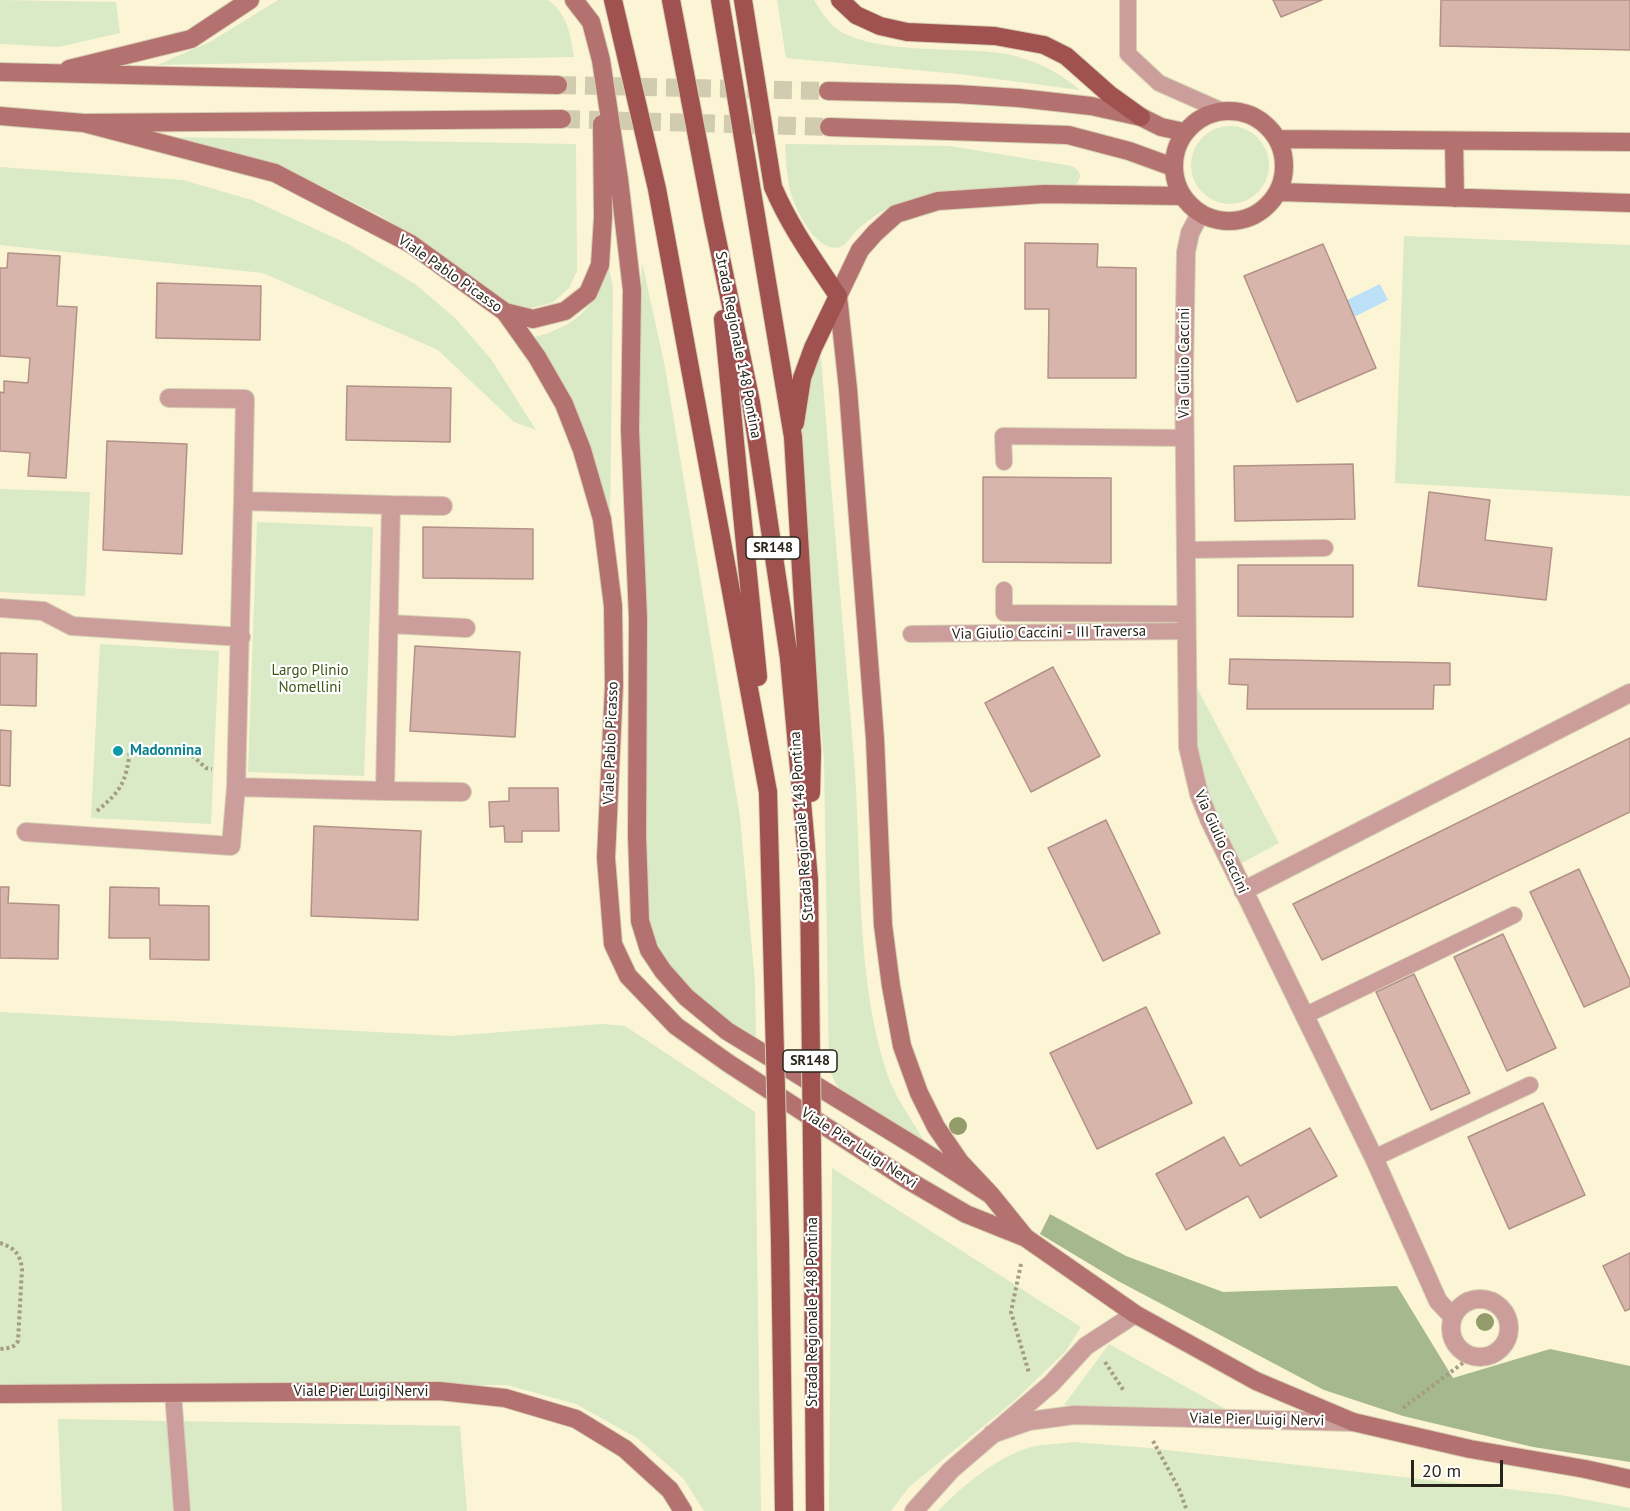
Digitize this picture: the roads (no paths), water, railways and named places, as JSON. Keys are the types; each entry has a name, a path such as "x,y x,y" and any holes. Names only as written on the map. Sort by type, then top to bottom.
{"main road":[{"path":"613,0 657,189 768,792"},
{"name":"Strada Regionale 148 Pontina","path":"671,0 751,402 785,635 808,880 814,1511"},
{"path":"720,0 793,437 812,752 808,880"},
{"path":"743,0 773,187 784,214 838,296 813,348 802,378 793,437"},
{"path":"840,0 856,15 880,26 907,32 995,36 1044,45 1066,56 1109,94 1141,117"},
{"name":"Strada Regionale 148 Pontina","path":"713,220 768,792 780,1240 784,1511"}],"street":[{"path":"44,75 191,39 250,0"},
{"path":"573,0 591,22 601,60 619,179 632,290 630,430 638,618 637,837 640,921 649,950 663,971 686,997 727,1031 991,1195"},
{"path":"505,312 533,319 564,311 588,293 600,265 603,217 601,60"},
{"path":"0,72 44,75 558,85"},
{"path":"828,91 956,94 1091,106 1141,117 1161,127 1184,132"},
{"path":"1220,110 1244,112 1266,124 1278,139 1285,166 1279,192 1270,204 1255,216 1238,221 1218,221 1200,214 1182,196 1176,186 1173,167 1175,149 1184,132 1191,125 1220,110"},
{"name":"Viale Pablo Picasso","path":"0,116 84,123 562,119"},
{"name":"Viale Pablo Picasso","path":"84,123 275,173 411,244 505,312 537,357 564,404 582,450 602,519 614,606 614,685 606,858 613,945"},
{"path":"829,127 1068,135 1129,151 1173,167"},
{"path":"1278,139 1630,142"},
{"path":"1454,141 1455,198"},
{"path":"1279,192 1630,203"},
{"path":"1026,1238 960,1162 936,1127 919,1093 902,1046 883,925 875,739 848,389 838,296 860,250 874,233 896,214 927,204 938,201 1044,195 1182,196"},
{"name":"Via Giulio Caccini","path":"1200,214 1190,234 1186,252 1184,371 1188,747 1192,772 1209,819 1374,1158 1438,1301 1453,1317"},
{"path":"26,832 231,846 241,637 245,399 169,398"},
{"path":"243,501 443,506"},
{"path":"385,791 392,505"},
{"path":"0,608 44,611 72,626 241,637"},
{"path":"389,624 465,628"},
{"path":"1243,891 1630,693"},
{"path":"236,778 385,791 462,792"},
{"name":"Viale Pier Luigi Nervi","path":"613,945 628,976 649,999 676,1026 719,1057 906,1179 966,1214 1026,1238 1135,1314 1256,1381 1353,1422 1470,1449 1630,1479"},
{"path":"1475,1299 1485,1299 1494,1303 1507,1318 1509,1328 1504,1345 1490,1356 1472,1356 1464,1352 1457,1346 1451,1327 1453,1317 1458,1309 1475,1299"},
{"path":"914,1511 951,1470 1037,1396 1090,1343 1135,1314"},
{"name":"Viale Pier Luigi Nervi","path":"0,1394 439,1391 505,1398 576,1419 625,1449 670,1490 683,1511"},
{"name":"Viale Pier Luigi Nervi","path":"992,1434 1029,1421 1074,1415 1353,1422"}],"lane":[{"path":"1128,0 1128,54 1159,83 1220,110"},
{"path":"1004,462 1004,436 1185,438"},
{"path":"1187,550 1326,548"},
{"path":"1004,590 1004,613 1187,622"},
{"name":"Via Giulio Caccini - III Traversa","path":"911,634 1187,622"},
{"path":"1304,1016 1514,915"},
{"path":"1374,1158 1530,1084"},
{"path":"173,1393 182,1511"}],"water":[{"path":"1380,284 1388,300 1354,317 1347,300"}],"tunnel":[{"path":"558,85 828,91"},
{"path":"562,119 829,127"}],"place":[{"name":"Madonnina","path":"118,751"}],"park label":[{"name":"Largo Plinio Nomellini","path":"310,680"}]}
